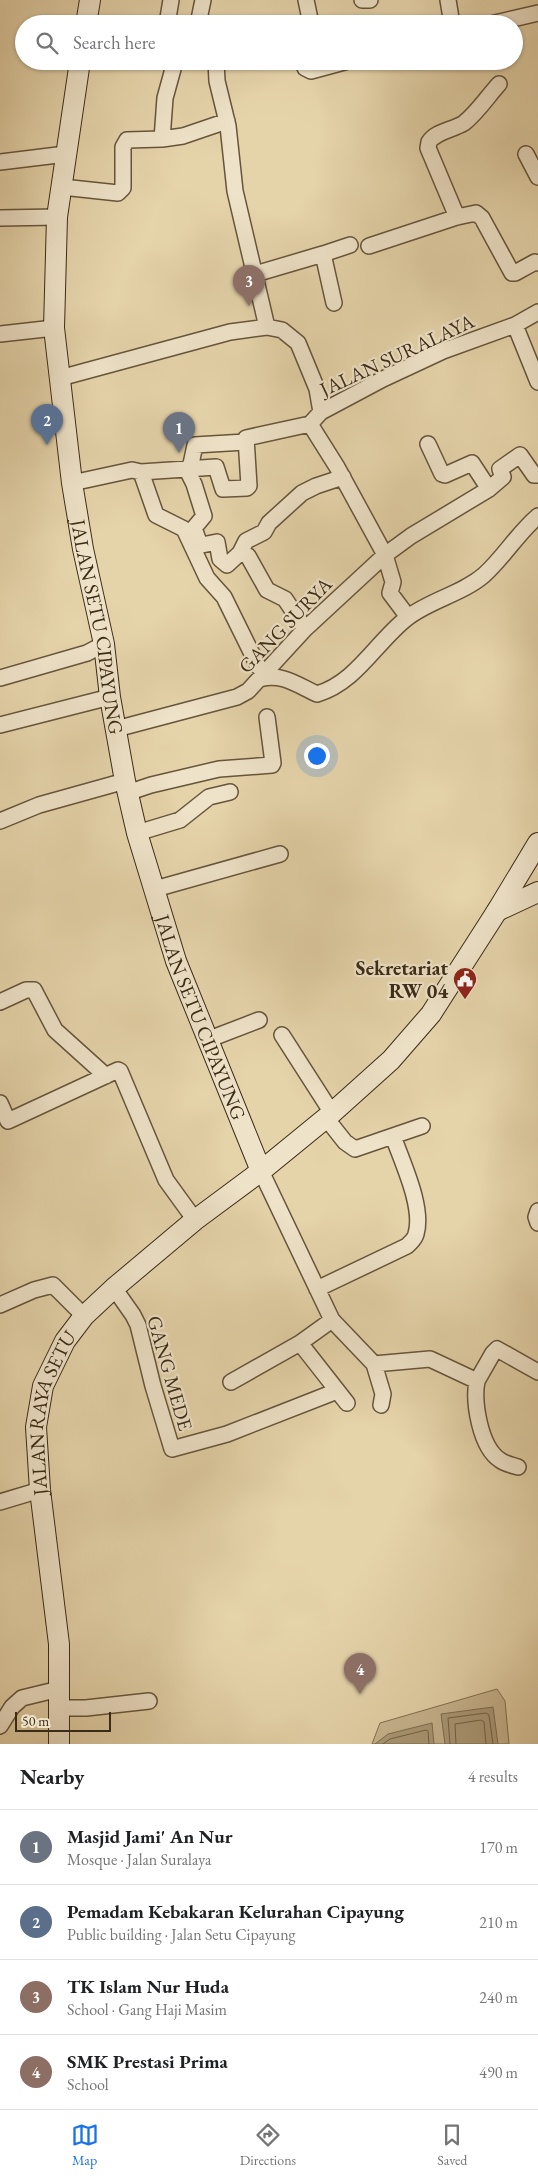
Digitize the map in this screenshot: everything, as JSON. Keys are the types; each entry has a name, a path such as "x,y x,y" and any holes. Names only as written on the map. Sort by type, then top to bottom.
{"street":[{"path":"88,15 90,0"},
{"path":"168,15 171,0"},
{"path":"200,15 203,0"},
{"path":"306,0 308,15"},
{"path":"362,0 370,0"},
{"path":"448,0 450,15"},
{"path":"523,17 538,13"},
{"name":"JALAN SETU CIPAYUNG","path":"79,70 57,217 54,328 72,483 83,549 104,644 110,697 126,787 137,833 176,961 261,1171"},
{"path":"162,139 165,98 174,70"},
{"path":"216,70 217,81 227,121 235,191 267,327"},
{"path":"457,217 428,148 429,142 434,136 451,130 469,118 499,84"},
{"path":"62,187 120,192 123,188 124,143 130,139 162,139 183,136 227,121"},
{"path":"0,162 66,154"},
{"path":"526,154 538,176"},
{"path":"369,246 457,217 476,213 482,218 512,273 535,262 538,263"},
{"path":"0,218 57,217"},
{"path":"255,274 350,245"},
{"path":"323,254 334,303"},
{"name":"JALAN SURALAYA","path":"60,378 230,332 267,327 282,330 298,343 316,389 321,412 383,379 443,351 515,325 538,312"},
{"path":"515,325 538,382"},
{"path":"0,334 54,328"},
{"path":"72,483 132,470 141,472 216,467 223,489 247,488 249,486 245,442 248,437 310,424 321,412"},
{"path":"310,424 342,477 385,556 393,582 390,593 408,617"},
{"path":"187,470 191,464 195,445 245,442"},
{"path":"428,444 442,474 472,463 489,489 503,477 500,469 518,455 521,455 535,476 538,475"},
{"path":"187,470 194,484 204,516 194,528 199,542 202,545 217,542 220,559 227,565 240,553 246,541 264,532 269,523 302,493 342,477"},
{"path":"141,472 156,514 184,529 207,578 224,597 262,677 269,676 284,679 318,694 328,690 355,670 408,617 430,603 483,576 501,558 524,528 538,516"},
{"name":"GANG SURYA","path":"116,729 237,697 248,691 304,629 385,556 412,536 489,489"},
{"path":"248,556 267,590 285,598 304,629"},
{"path":"0,678 87,653 104,644"},
{"path":"0,725 110,697"},
{"path":"0,821 39,805 126,787 151,785 219,769 272,765 267,717"},
{"path":"137,833 180,820 209,797 230,792"},
{"name":"JALAN RAYA SETU","path":"59,1744 59,1644 40,1490 36,1427 43,1386 65,1341 84,1316 114,1288 195,1220 261,1171 329,1115 391,1060 431,1014 538,843"},
{"path":"155,889 280,854"},
{"path":"497,911 538,892"},
{"path":"0,1002 26,990 34,990 55,1030 106,1076"},
{"path":"207,1040 259,1020"},
{"path":"282,1035 345,1142 355,1149 422,1126"},
{"path":"0,1103 7,1120 118,1070 123,1075 166,1180 195,1220"},
{"path":"316,1289 407,1246 414,1239 417,1232 416,1201 393,1136"},
{"path":"261,1171 332,1320 374,1364 383,1394 381,1405"},
{"path":"538,1211 536,1217 538,1223"},
{"path":"0,1305 34,1290 53,1285 84,1316"},
{"name":"GANG MEDE","path":"114,1288 138,1325 153,1386 172,1449 227,1434 337,1391"},
{"path":"231,1382 300,1343 332,1320"},
{"path":"300,1343 347,1403"},
{"path":"518,1467 500,1460 489,1449 480,1428 476,1389 477,1381 497,1349 538,1372"},
{"path":"374,1364 430,1359 477,1381"},
{"path":"0,1502 40,1490"},
{"path":"0,1726 12,1707 22,1698 60,1699 86,1708 149,1701"}],"shaded area":[{"path":"497,1689 505,1701 509,1744 372,1744 380,1723"}],"water":[{"path":"493,1707 498,1744 445,1744 441,1714"},
{"path":"432,1723 434,1744 375,1744 388,1734"}],"place":[{"name":"TK Islam Nur Huda","path":"249,306"},
{"name":"Pemadam Kebakaran Kelurahan Cipayung","path":"47,445"},
{"name":"Masjid Jami' An Nur","path":"179,453"},
{"name":"Sekretariat RW 04","path":"465,1000"},
{"name":"SMK Prestasi Prima","path":"360,1694"}]}
